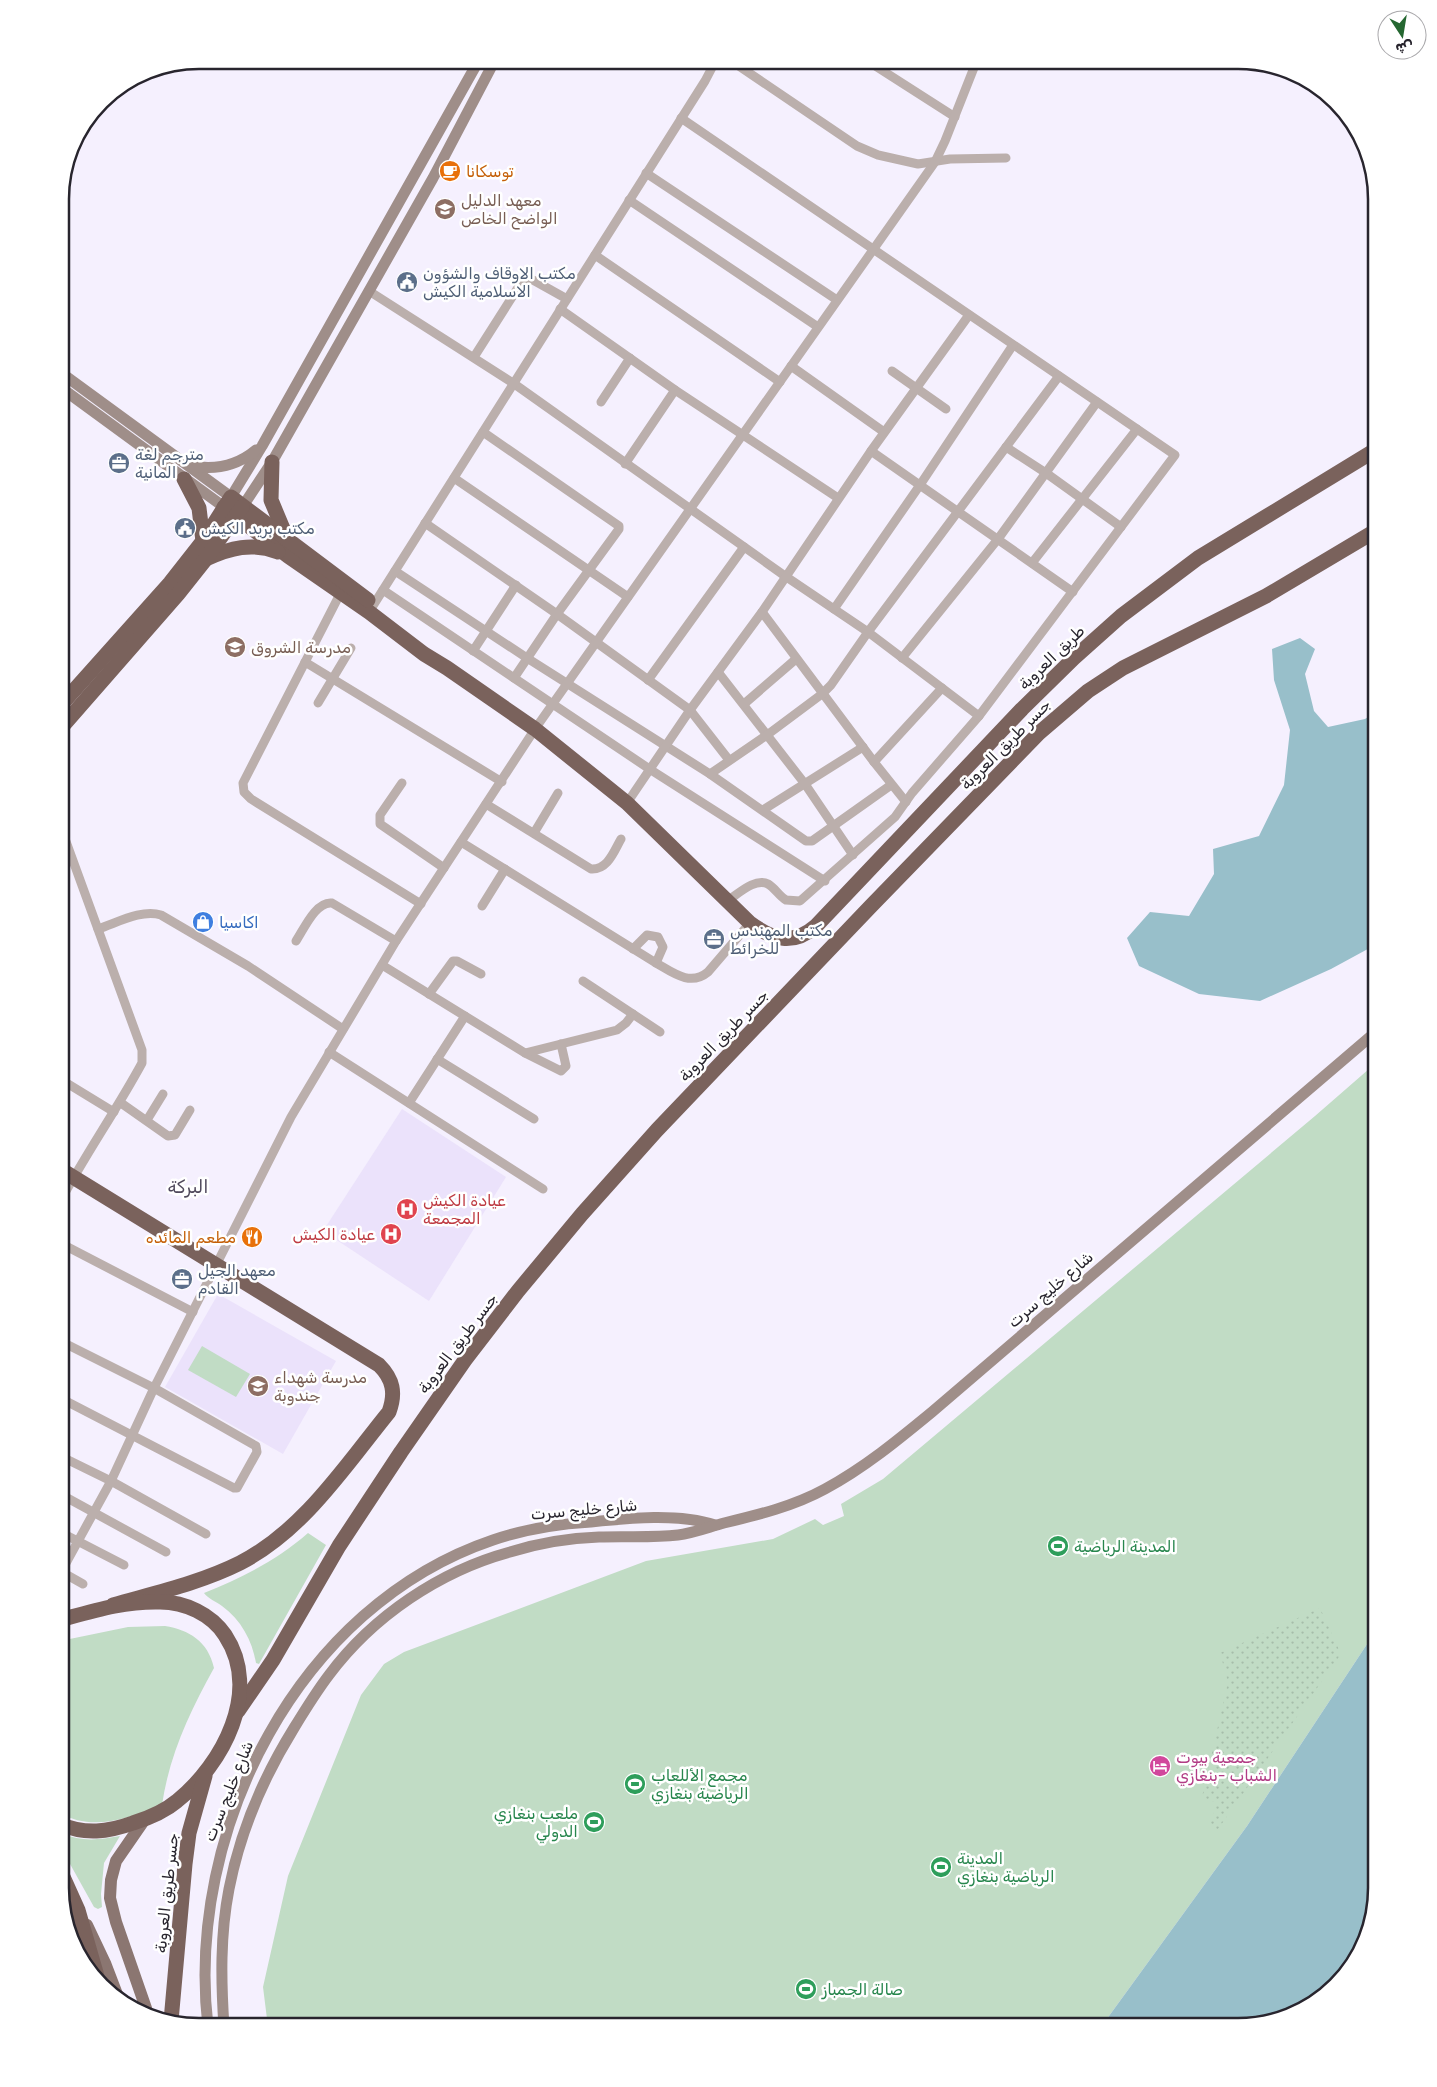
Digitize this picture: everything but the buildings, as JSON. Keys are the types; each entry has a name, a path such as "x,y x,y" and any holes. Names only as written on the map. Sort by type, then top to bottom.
{"highway":[{"path":"1343,470 1368,444"},
{"name":"طريق العروبة","path":"750,923 762,932 790,939 808,932 816,926 1022,709 1074,658 1121,616 1198,558 1368,455"},
{"path":"272,462 270,500 288,540"},
{"path":"187,473 199,508 203,541"},
{"path":"233,506 288,540 371,608 434,654 447,668 535,730 627,804 750,923"},
{"path":"69,696 146,611 233,506"},
{"path":"233,506 288,556 341,592 371,608"},
{"path":"69,719 178,594 205,560 233,506"},
{"name":"جسر طريق العروبة","path":"238,1711 273,1660 339,1546 395,1459 465,1360 518,1291 582,1214 651,1137 858,919 1039,733 1088,691 1123,668 1266,596 1368,536"},
{"path":"205,560 240,547 270,549 288,556"},
{"path":"69,1174 379,1365 391,1382 393,1402 389,1412 305,1516 254,1555 224,1570 69,1617"},
{"path":"69,1827 100,1832 115,1829 145,1819 177,1802 207,1771 226,1740 238,1711 240,1679 237,1659 228,1640 216,1623 197,1611 169,1602 113,1605"},
{"name":"جسر طريق العروبة","path":"172,2016 190,1833 207,1771"},
{"path":"69,1890 78,1910 93,1963"}],"main road":[{"path":"233,506 262,446 474,69"},
{"path":"233,506 272,462 433,178 490,69"},
{"path":"69,379 187,473 228,466 240,461 262,446"},
{"path":"69,393 233,506"},
{"name":"شارع خليج سرت","path":"224,2018 222,1977 224,1926 231,1881 250,1815 264,1781 284,1744 330,1673 350,1650 396,1608 426,1589 475,1564 509,1552 572,1539 679,1534 760,1515 807,1498 823,1490 882,1452 932,1412 1368,1038"},
{"name":"شارع خليج سرت","path":"208,2018 206,1958 208,1924 219,1862 236,1807 248,1776 269,1735 287,1706 331,1648 354,1625 378,1603 432,1568 492,1540 525,1530 556,1524 679,1518 698,1520 715,1525"},
{"path":"145,1819 116,1861 111,1880 110,1898 116,1922 145,2006"},
{"path":"78,1910 98,1946 113,1985"}],"street":[{"path":"371,608 711,69"},
{"path":"743,69 862,149 878,155 913,163 950,159 1006,158"},
{"path":"880,69 955,117"},
{"path":"69,1559 111,1481 154,1388 291,1117 342,1029 396,941 535,730 934,162 955,117 974,69"},
{"path":"681,118 1175,455 979,716 895,817 805,898 795,902 786,900 769,885 762,882 755,884 727,901"},
{"path":"646,173 837,300"},
{"path":"629,200 818,327"},
{"path":"595,255 780,382"},
{"path":"474,357 521,283 533,280 567,299"},
{"path":"369,291 513,383 625,464 868,632 979,716"},
{"path":"560,309 675,390 838,498"},
{"path":"627,804 690,710 762,612 884,432 969,314"},
{"path":"834,609 920,485 1013,345"},
{"path":"601,402 630,358"},
{"path":"791,366 884,432"},
{"path":"892,371 946,409"},
{"path":"710,774 822,694 839,675 868,632 1059,376"},
{"path":"625,464 675,390"},
{"path":"902,658 998,539 1097,402"},
{"path":"1032,563 1136,429"},
{"path":"483,432 619,526 619,529 588,570 514,678"},
{"path":"1006,447 1121,527"},
{"path":"871,451 1073,592"},
{"path":"454,478 628,597"},
{"path":"425,523 557,614 690,710 729,760"},
{"path":"648,680 744,547"},
{"path":"395,571 527,658 710,774 808,842 833,827 891,785"},
{"path":"474,651 516,586"},
{"path":"382,590 651,770 824,881"},
{"path":"341,592 242,783 244,792 251,799 421,904"},
{"path":"762,612 822,694 906,802"},
{"path":"318,703 351,648"},
{"path":"744,704 796,659"},
{"path":"305,662 502,782"},
{"path":"718,672 805,784 853,855"},
{"path":"874,762 942,688"},
{"path":"763,810 863,748"},
{"path":"402,782 380,815 380,824 444,868"},
{"path":"534,833 558,793"},
{"path":"486,804 591,869 597,869 607,864 621,838"},
{"path":"461,842 682,978 690,980 700,978 708,972 750,923"},
{"path":"69,850 142,1050 142,1063 121,1103 69,1186"},
{"path":"482,906 505,869"},
{"path":"296,942 320,906 328,902 396,941"},
{"path":"98,929 144,913 161,915 248,966 342,1029"},
{"path":"633,949 647,935 658,937 663,947 656,963"},
{"path":"429,994 452,961 457,961 481,974"},
{"path":"382,964 525,1053 561,1071 566,1066 561,1044"},
{"path":"583,981 660,1032"},
{"path":"525,1053 617,1030 633,1014"},
{"path":"409,1103 465,1016"},
{"path":"329,1052 543,1189"},
{"path":"437,1059 534,1119"},
{"path":"69,1084 114,1112"},
{"path":"147,1120 163,1094"},
{"path":"121,1103 168,1136 175,1135 190,1110"},
{"path":"69,1249 193,1312"},
{"path":"69,1346 154,1388 256,1446 258,1452 237,1488 234,1488 69,1403"},
{"path":"69,1460 111,1481 206,1534"},
{"path":"69,1499 166,1552"},
{"path":"69,1537 124,1565"},
{"path":"69,1576 83,1584"}],"shaded area":[{"path":"402,1109 506,1177 429,1301 323,1231"},
{"path":"218,1294 336,1361 283,1454 165,1387"}],"green space":[{"name":"المدينة الرياضية","path":"1368,1070 1368,1643 1247,1826 1108,2018 267,2018 263,1987 288,1876 361,1695 384,1664 404,1652 646,1561 773,1539 815,1519 823,1525 844,1516 841,1504 883,1479"},
{"path":"202,1346 250,1374 236,1397 188,1370"},
{"path":"308,1533 326,1545 259,1664 256,1663 252,1646 240,1624 220,1604 207,1597 204,1593 259,1568 284,1552"},
{"path":"1320,1608 1341,1654 1216,1832 1209,1828 1217,1803 1202,1797 1228,1682 1220,1653"},
{"path":"165,1626 182,1630 202,1644 214,1668 175,1751 162,1805 111,1821 85,1822 72,1819 69,1818 69,1639 128,1627"},
{"path":"69,1836 90,1839 120,1836 104,1863 101,1894 102,1907 98,1909 94,1907 69,1862"}],"water":[{"path":"1300,638 1315,649 1305,674 1314,711 1328,727 1368,717 1368,949 1331,969 1260,1001 1199,994 1139,966 1127,938 1150,912 1189,916 1214,874 1213,849 1259,836 1284,785 1290,730 1274,680 1272,649"},
{"path":"1368,1643 1368,1888 1364,1922 1351,1953 1330,1980 1317,1991 1303,2001 1272,2014 1238,2018 1108,2018 1247,1826"}],"place":[{"name":"توسكانا","path":"450,171"},
{"name":"معهد الدليل الواضح الخاص","path":"445,209"},
{"name":"مكتب الاوقاف والشؤون الاسلامية الكيش","path":"407,282"},
{"name":"مترجم لغة المانية","path":"119,463"},
{"name":"مكتب بريد الكيش","path":"185,528"},
{"name":"مدرسة الشروق","path":"235,647"},
{"name":"اكاسيا","path":"203,922"},
{"name":"مكتب المهندس للخرائط","path":"714,939"},
{"name":"عيادة الكيش المجمعة","path":"407,1209"},
{"name":"عيادة الكيش","path":"391,1234"},
{"name":"مطعم المائده","path":"252,1237"},
{"name":"معهد الجيل القادم","path":"182,1279"},
{"name":"مدرسة شهداء جندوبة","path":"258,1386"},
{"name":"المدينة الرياضية","path":"1058,1546"},
{"name":"جمعية بيوت الشباب -بنغازي","path":"1160,1766"},
{"name":"مجمع الأللعاب الرياضية بنغازي","path":"635,1784"},
{"name":"ملعب بنغازي الدولي","path":"594,1822"},
{"name":"المدينة الرياضية بنغازي","path":"941,1867"},
{"name":"صالة الجمباز","path":"806,1989"}],"district":[{"name":"البركة","path":"188,1187"}]}
